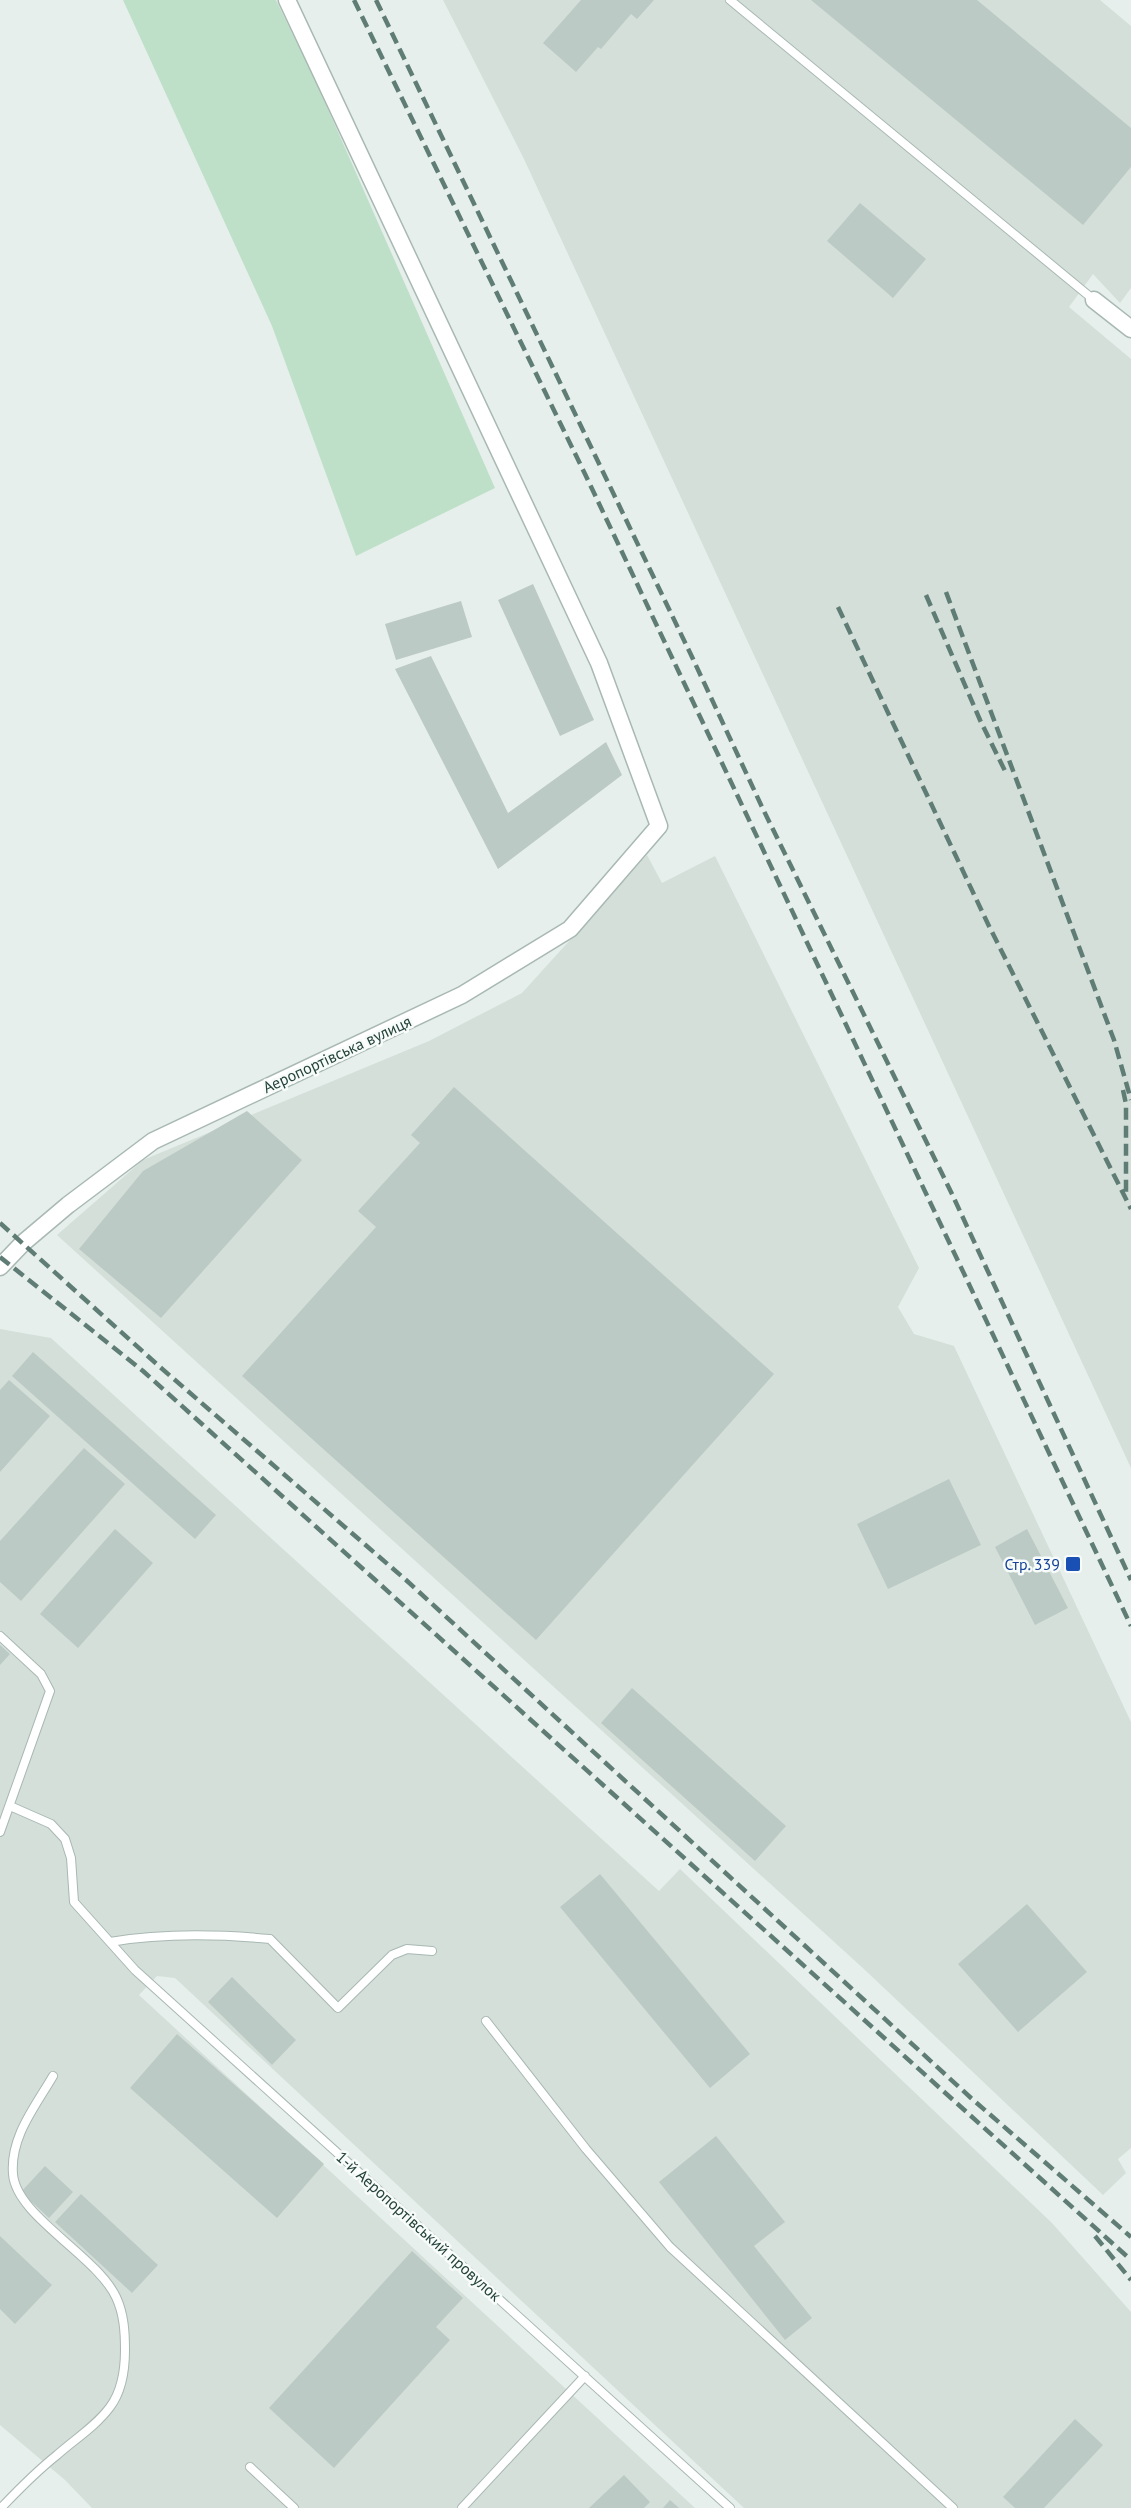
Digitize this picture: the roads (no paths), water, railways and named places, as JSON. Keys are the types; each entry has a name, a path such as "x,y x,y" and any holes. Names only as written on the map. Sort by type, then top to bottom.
{"street":[{"name":"Аеропортівська вулиця","path":"0,1267 68,1205 153,1141 462,995 570,929 659,826 599,663 287,0"},
{"path":"1094,300 1131,330"}],"lane":[{"path":"730,0 1094,300"},
{"path":"0,1636 41,1674 50,1691 0,1832"},
{"name":"1-й Аеропортівський провулок","path":"10,1806 51,1824 64,1839 71,1858 74,1902 135,1970 730,2508"},
{"path":"110,1941 180,1934 270,1939 338,2008 392,1955 407,1949 432,1951"},
{"path":"486,2021 586,2149 670,2247 953,2508"},
{"path":"1,2508 30,2478 93,2427 111,2405 119,2389 125,2366 125,2328 116,2298 87,2260 27,2205 15,2188 13,2153 18,2135 53,2076"},
{"path":"462,2508 585,2376"},
{"path":"250,2467 294,2508"}],"railway":[{"path":"354,0 585,474 1131,1626"},
{"path":"376,0 762,807 952,1194 1131,1580"},
{"path":"946,592 1114,1040 1131,1100"},
{"path":"926,595 980,720 1006,773"},
{"path":"838,607 988,924 1131,1209"},
{"path":"1123,1090 1126,1104 1126,1195"},
{"path":"0,1223 160,1367 406,1580 971,2098 1131,2237"},
{"path":"0,1257 143,1371 1131,2260"},
{"path":"1095,2236 1131,2280"}],"place":[{"name":"Стр. 339","path":"1073,1564"}]}
